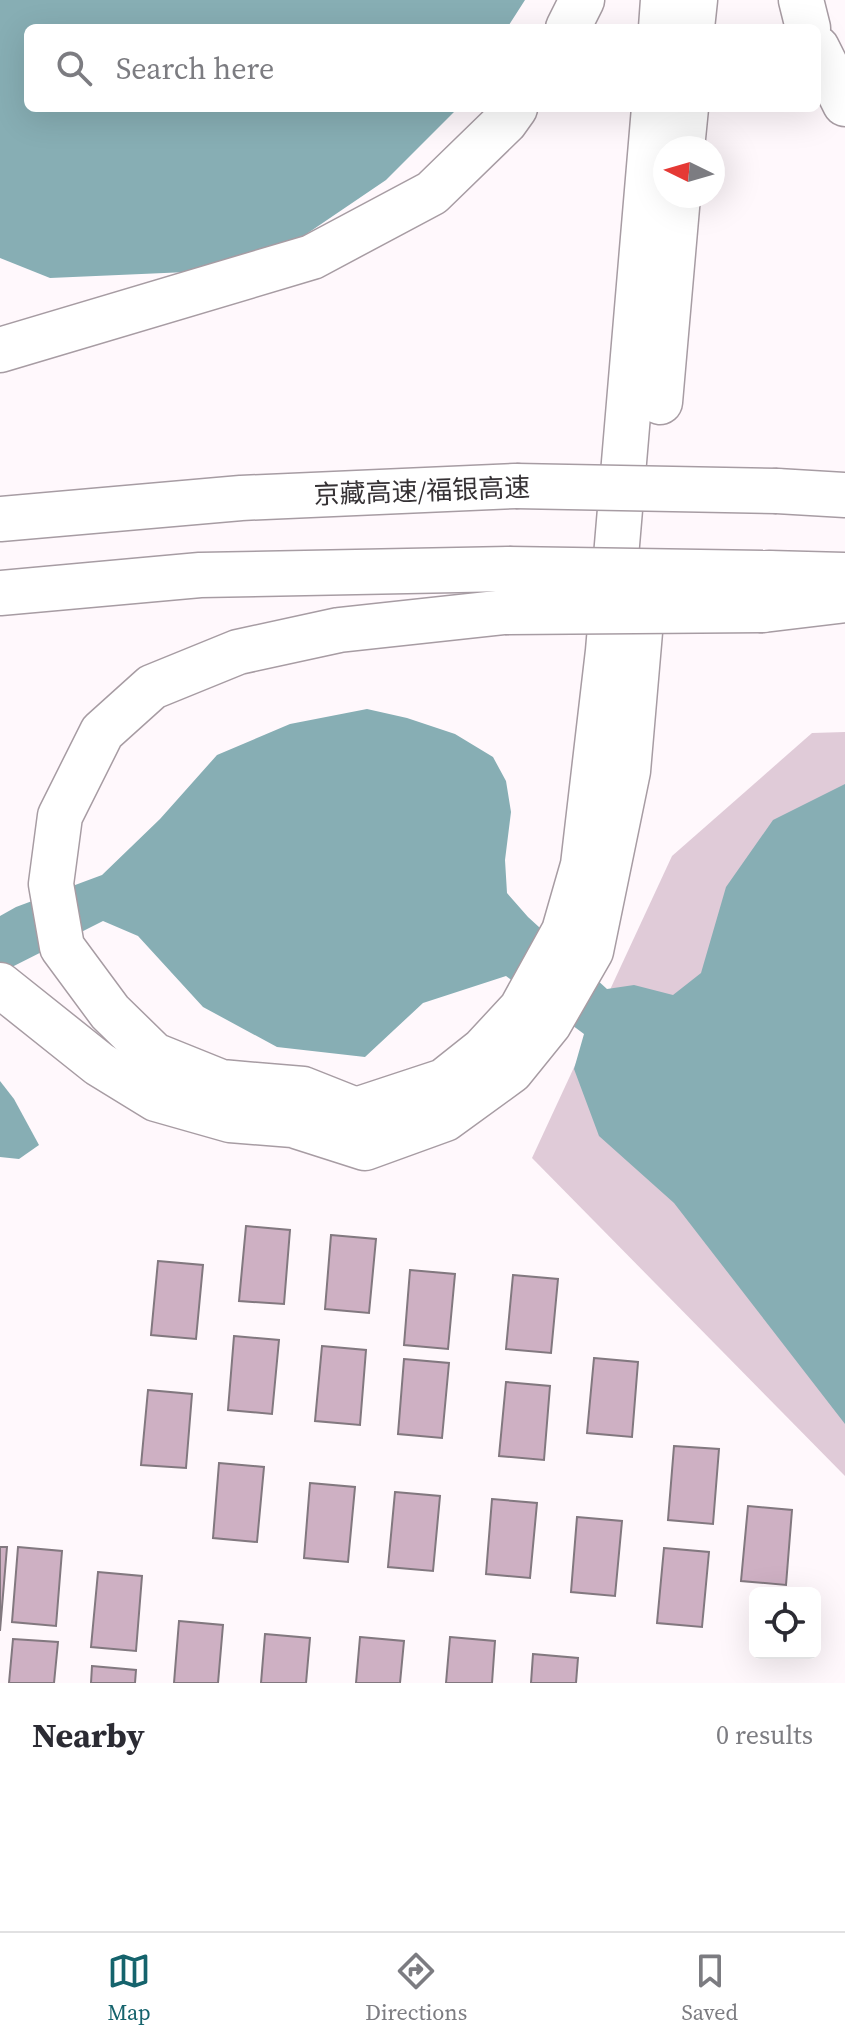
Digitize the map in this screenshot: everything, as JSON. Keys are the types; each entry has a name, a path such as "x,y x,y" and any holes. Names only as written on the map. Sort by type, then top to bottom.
{"highway":[{"path":"570,24 582,0"},
{"path":"661,24 663,0"},
{"path":"692,24 695,0"},
{"path":"801,0 807,24"},
{"path":"821,56 845,104"},
{"path":"0,350 312,257 432,193 512,112"},
{"path":"577,941 608,651 654,112"},
{"path":"683,136 686,112"},
{"path":"2,987 99,1064 156,1099 230,1120 293,1125 365,1148 445,1119 511,1071 535,1016 577,941 628,771 677,208"},
{"name":"京藏高速/福银高速","path":"0,519 241,498 516,486 845,495"},
{"path":"0,593 200,575 509,569 845,600"},
{"path":"535,1016 483,1050 444,1081 356,1110 303,1089 221,1082 154,1055 110,1012 62,947 51,884 60,816 102,732 152,687 238,652 339,630 505,612 766,591 845,575"}],"shaded area":[{"path":"845,732 845,1476 532,1158 672,856 812,733"}],"water":[{"path":"0,0 525,0 510,24 24,24 24,112 454,112 386,180 302,237 210,271 50,278 0,258"},
{"path":"367,709 455,734 493,757 506,781 511,812 505,860 507,893 528,917 607,989 634,985 673,995 701,973 726,887 773,820 845,784 845,1424 674,1203 599,1136 574,1069 584,1034 506,976 423,1003 365,1057 277,1047 203,1007 138,936 103,921 0,973 0,916 102,875 160,819 217,755 290,724"},
{"path":"0,1081 14,1099 39,1145 19,1159 0,1157"}],"building":[{"path":"246,1226 290,1230 284,1304 239,1301"},
{"path":"331,1235 376,1239 369,1313 325,1309"},
{"path":"158,1261 203,1265 196,1339 151,1335"},
{"path":"410,1270 455,1274 448,1349 404,1345"},
{"path":"513,1275 558,1279 551,1353 506,1349"},
{"path":"234,1336 279,1340 272,1414 228,1410"},
{"path":"322,1346 366,1350 360,1425 315,1421"},
{"path":"594,1358 638,1362 632,1437 587,1433"},
{"path":"404,1359 449,1363 442,1438 398,1434"},
{"path":"506,1382 550,1386 544,1460 499,1456"},
{"path":"148,1390 192,1394 186,1468 141,1465"},
{"path":"674,1446 719,1449 713,1524 668,1520"},
{"path":"219,1463 264,1467 257,1542 213,1538"},
{"path":"310,1483 355,1487 348,1562 304,1558"},
{"path":"395,1492 440,1496 433,1571 388,1567"},
{"path":"492,1499 537,1503 530,1578 486,1574"},
{"path":"748,1506 792,1510 786,1585 741,1581"},
{"path":"577,1517 622,1521 615,1596 571,1592"},
{"path":"0,1547 7,1547 0,1631"},
{"path":"18,1547 62,1551 56,1626 12,1622"},
{"path":"664,1548 709,1552 702,1627 657,1623"},
{"path":"98,1572 142,1576 136,1651 91,1647"},
{"path":"179,1621 223,1625 218,1683 174,1683"},
{"path":"265,1634 310,1638 306,1683 261,1683"},
{"path":"360,1637 404,1641 400,1683 356,1683"},
{"path":"450,1637 495,1641 492,1683 446,1683"},
{"path":"13,1639 58,1642 54,1683 9,1683"},
{"path":"533,1654 578,1658 576,1683 531,1683"},
{"path":"92,1666 136,1670 135,1683 91,1683"}]}
